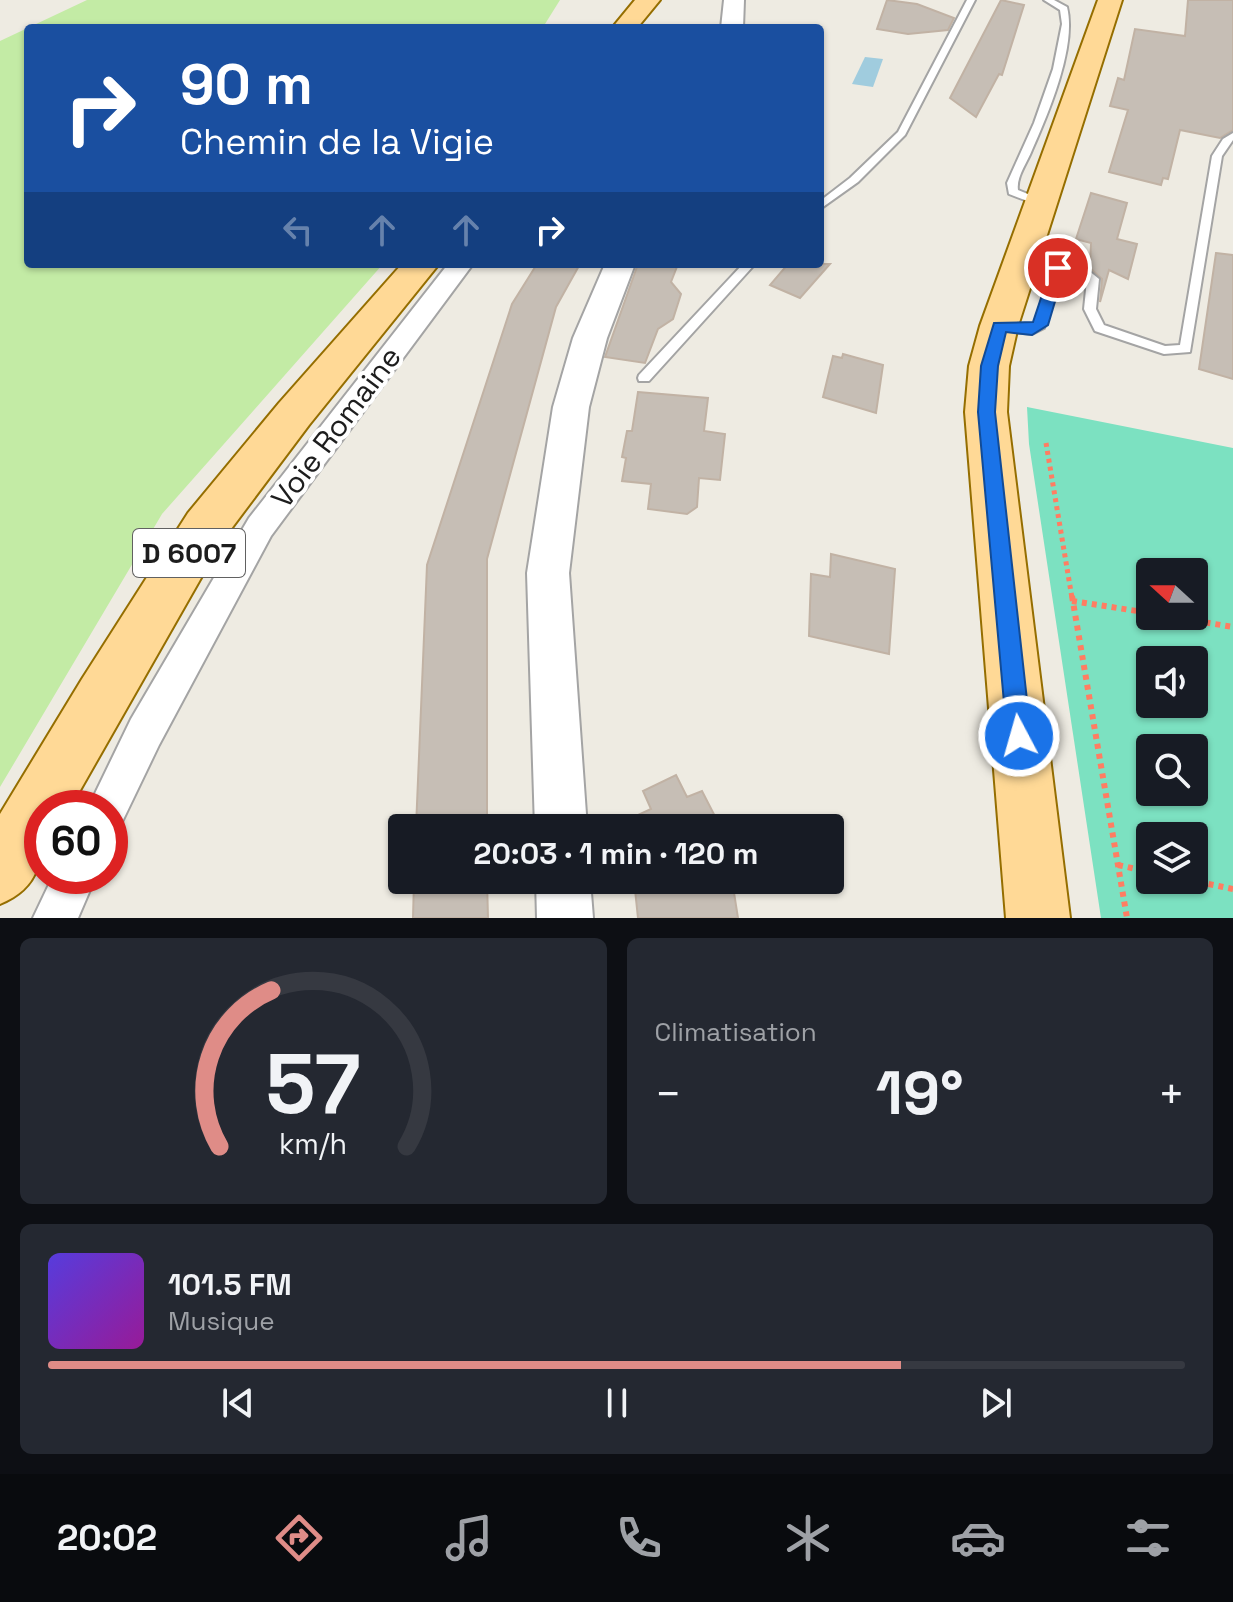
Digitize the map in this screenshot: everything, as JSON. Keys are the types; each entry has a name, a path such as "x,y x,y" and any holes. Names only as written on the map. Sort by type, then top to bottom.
{"main road":[{"path":"627,24 648,0"},
{"path":"1038,918 986,412 989,366 999,326 1110,0"},
{"name":"D 6007","path":"0,873 101,697 205,527 294,414 418,268"}],"street":[{"path":"732,24 734,0"},
{"name":"Voie Romaine","path":"117,790 152,719 260,527 458,268"},
{"path":"560,814 548,573 571,407 590,338 618,268"},
{"path":"55,918 66,894"},
{"path":"564,894 565,918"}],"lane":[{"path":"824,203 854,180 902,133 971,0"},
{"path":"1042,203 1013,192 1012,183 1022,166 1055,75 1068,20 1064,9 1048,0"},
{"path":"999,326 1032,330 1040,325 1058,268 1079,268 1093,279 1090,309 1099,328 1164,350 1186,349 1217,156 1233,136"},
{"path":"644,378 745,268"}],"path":[{"path":"1046,443 1127,918"},
{"path":"1072,601 1136,611"},
{"path":"1208,623 1233,627"},
{"path":"1118,865 1136,869"},
{"path":"1208,884 1233,889"}],"green space":[{"path":"87,0 560,0 545,24 36,24"},
{"path":"24,30 24,268 379,268 162,514 0,787 0,41"},
{"path":"1027,407 1233,448 1233,918 1101,918 1029,444"}],"water":[{"path":"865,57 883,59 873,87 852,84"}],"building":[{"path":"887,0 917,4 954,18 948,30 908,34 877,29"},
{"path":"1001,0 1024,5 1002,75 999,74 976,117 950,98"},
{"path":"1188,0 1233,0 1233,130 1220,138 1180,130 1168,179 1163,178 1161,185 1109,172 1128,110 1110,106 1118,78 1124,80 1135,29 1185,36"},
{"path":"1091,193 1127,203 1117,239 1137,244 1128,279 1109,270 1100,302 1102,279 1090,268 1091,243 1076,239"},
{"path":"1216,253 1233,255 1233,379 1199,369"},
{"path":"824,264 830,264 800,298 770,285 785,268 824,268"},
{"path":"534,268 578,268 556,307 487,559 487,814 417,814 427,565 512,304"},
{"path":"637,268 676,268 671,282 681,294 673,319 658,329 645,363 605,357"},
{"path":"843,354 883,365 876,413 823,397 833,356 842,358"},
{"path":"638,392 708,398 704,431 725,434 720,480 699,478 697,507 687,514 648,509 651,484 622,481 626,458 622,457 627,431 632,431"},
{"path":"831,554 895,569 889,654 809,636 811,574 830,577"},
{"path":"676,775 687,797 702,791 714,814 640,814 651,809 643,791"},
{"path":"414,894 487,894 488,918 413,918"},
{"path":"635,894 734,894 738,918 638,918"}],"route":[{"path":"1019,736 986,412 989,366 999,326 1032,330 1040,325 1058,268"}]}
